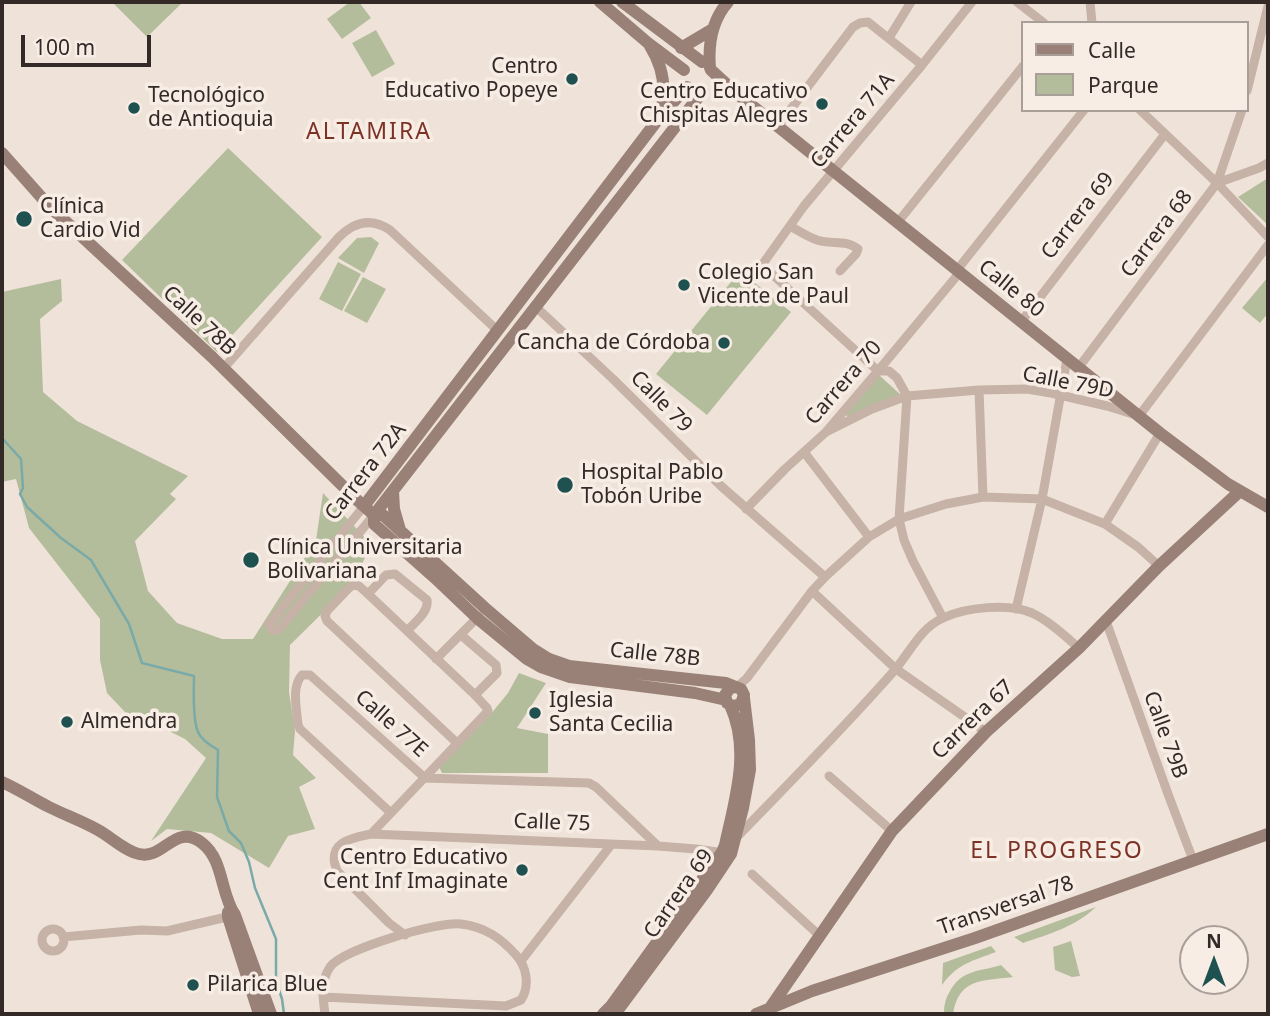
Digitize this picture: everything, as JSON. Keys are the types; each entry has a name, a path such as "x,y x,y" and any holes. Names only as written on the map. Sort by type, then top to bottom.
{"main road":[{"path":"600,2 684,70"},
{"name":"Calle 80","path":"622,2 706,66 1160,433 1240,491 1268,507"},
{"path":"706,66 713,29 728,2"},
{"path":"681,48 713,29"},
{"path":"648,43 660,66 663,79 663,105 659,118"},
{"path":"705,90 713,78 706,66 692,63 684,70 682,79 694,92 735,92"},
{"name":"Carrera 72A","path":"369,510 379,488 659,118 687,87"},
{"name":"Carrera 72A","path":"369,510 393,491 705,90"},
{"name":"Calle 78B","path":"2,153 50,207 349,492 369,510 383,515 460,585 481,613 527,659 569,677 695,693 728,703"},
{"path":"561,247 575,256"},
{"path":"349,492 379,488"},
{"path":"393,491 394,509 400,530"},
{"name":"Carrera 67","path":"770,1008 892,831 986,732 1079,648 1159,566 1240,491"},
{"name":"Calle 78B","path":"369,510 374,524 435,578 549,659 569,666 720,681 741,689"},
{"path":"435,578 452,587 460,585"},
{"path":"728,703 739,705 741,689"},
{"name":"Carrera 69","path":"603,1014 735,839 750,770 749,740 741,689"},
{"path":"695,693 723,708 739,729"},
{"name":"Carrera 69","path":"617,1013 707,890 726,853 725,845 741,751 739,729 728,703"},
{"path":"2,782 140,854 158,852 178,838 191,837 205,845 214,856 249,969 257,1009 246,1014"},
{"name":"Transversal 78","path":"756,1014 812,991 975,938 1268,834"},
{"path":"799,965 801,980 812,991"},
{"path":"249,969 271,1014"}],"street":[{"path":"889,38 911,2"},
{"name":"Carrera 71A","path":"878,371 762,265 804,206 972,2"},
{"path":"1017,2 1041,21"},
{"path":"1090,2 1092,21"},
{"path":"1249,83 1268,6"},
{"path":"778,126 853,27 860,23 868,22 922,65"},
{"path":"898,222 1021,68"},
{"name":"Carrera 70","path":"747,509 825,432 878,371 1082,112"},
{"path":"1142,112 1217,183 1268,237"},
{"name":"Carrera 68","path":"1079,367 1217,183 1241,112"},
{"name":"Carrera 69","path":"1021,321 1165,134"},
{"path":"1217,183 1259,169 1268,163"},
{"path":"223,369 339,237 355,224 365,222 390,230 498,331"},
{"path":"790,226 818,241 856,247 856,254 840,271"},
{"path":"1139,416 1268,244"},
{"name":"Calle 79","path":"536,307 701,467 825,576"},
{"path":"1016,609 1042,499 1067,359"},
{"path":"878,371 889,371 897,378 906,397 899,519 909,551 943,618"},
{"name":"Calle 79D","path":"825,432 872,409 906,397 979,390 1027,389 1060,394 1139,416"},
{"path":"979,390 983,497"},
{"path":"1105,524 1160,433"},
{"path":"804,452 869,537"},
{"path":"741,689 825,576 869,537 899,519 946,504 983,497 1042,499 1105,524 1138,547 1159,566"},
{"name":"Carrera 72A","path":"369,510 278,630 272,630 269,624 369,510"},
{"path":"368,594 389,573 395,574 427,600 426,610 407,631"},
{"path":"405,935 389,923 340,874 336,868 335,856 342,842 371,834 488,711 475,695 368,594 359,586 353,585 327,611 327,621 457,743"},
{"path":"813,591 896,669 986,732"},
{"path":"735,839 896,669 915,641 943,618 978,609 1016,609 1040,618 1079,648"},
{"path":"436,659 481,613"},
{"name":"Calle 79B","path":"1106,621 1194,860"},
{"path":"461,635 496,665 497,669 475,695"},
{"name":"Calle 77E","path":"391,813 300,729 296,690 302,675 310,675 425,778 589,783 658,846"},
{"path":"829,776 892,831"},
{"name":"Calle 75","path":"371,834 658,846 726,853"},
{"path":"521,961 611,845"},
{"path":"752,874 820,936"},
{"path":"63,937 141,930 167,931 230,912"},
{"path":"323,997 506,1006 521,1000 526,981 521,961 501,939 474,926 449,924 358,950 334,963 323,986 323,997 325,1014"}],"green space":[{"path":"112,2 183,2 147,37"},
{"path":"350,2 359,2 371,18 342,39 327,19"},
{"path":"376,30 395,64 372,77 352,43"},
{"path":"228,148 322,237 217,352 122,260"},
{"path":"1268,178 1268,225 1238,197"},
{"path":"371,237 379,243 364,273 338,258 357,238"},
{"path":"338,262 361,274 342,311 319,299"},
{"name":"Cancha de Córdoba","path":"740,271 791,312 707,415 656,374"},
{"path":"363,277 386,289 367,323 344,311"},
{"path":"1268,277 1268,313 1260,323 1242,308"},
{"path":"61,279 62,301 40,319 43,392 77,421 188,476 170,494 176,499 135,541 148,591 177,623 222,639 253,639 316,540 323,493 371,544 354,582 290,645 289,692 295,731 293,755 316,778 299,787 315,829 288,836 269,868 211,833 167,829 151,841 206,758 185,739 165,729 140,728 107,693 100,660 100,619 29,528 16,479 2,482 2,292"},
{"path":"879,375 901,395 849,418 845,414"},
{"path":"519,673 546,683 517,728 548,734 548,773 442,773 439,767 490,715 508,693"},
{"path":"1096,907 1071,925 1052,933 1023,943 1014,937"},
{"path":"1071,941 1080,976 1072,977 1055,970 1053,947"},
{"path":"991,946 996,952 959,968 942,985 943,963"},
{"path":"1001,965 1013,977 982,981 966,988 956,1002 953,1014 944,1014 947,998 959,979"}],"waterway":[{"path":"2,438 21,459 23,488 20,494 27,507 61,538 91,560 129,624 142,663 194,676 196,726 204,740 218,750 217,797 229,831 241,843 249,862 255,888 276,939 276,981 284,1014"}],"place":[{"name":"Centro Educativo Popeye","path":"572,79"},
{"name":"Centro Educativo Chispitas Alegres","path":"822,104"},
{"name":"Tecnológico de Antioquia","path":"134,108"},
{"name":"Clínica Cardio Vid","path":"24,219"},
{"name":"Colegio San Vicente de Paul","path":"684,285"},
{"name":"Cancha de Córdoba","path":"724,343"},
{"name":"Hospital Pablo Tobón Uribe","path":"565,485"},
{"name":"Clínica Universitaria Bolivariana","path":"251,560"},
{"name":"Iglesia Santa Cecilia","path":"535,713"},
{"name":"Almendra","path":"67,722"},
{"name":"Centro Educativo Cent Inf Imaginate","path":"522,870"},
{"name":"Pilarica Blue","path":"193,985"}],"district":[{"name":"ALTAMIRA","path":"369,132"},
{"name":"EL PROGRESO","path":"1057,851"}]}
